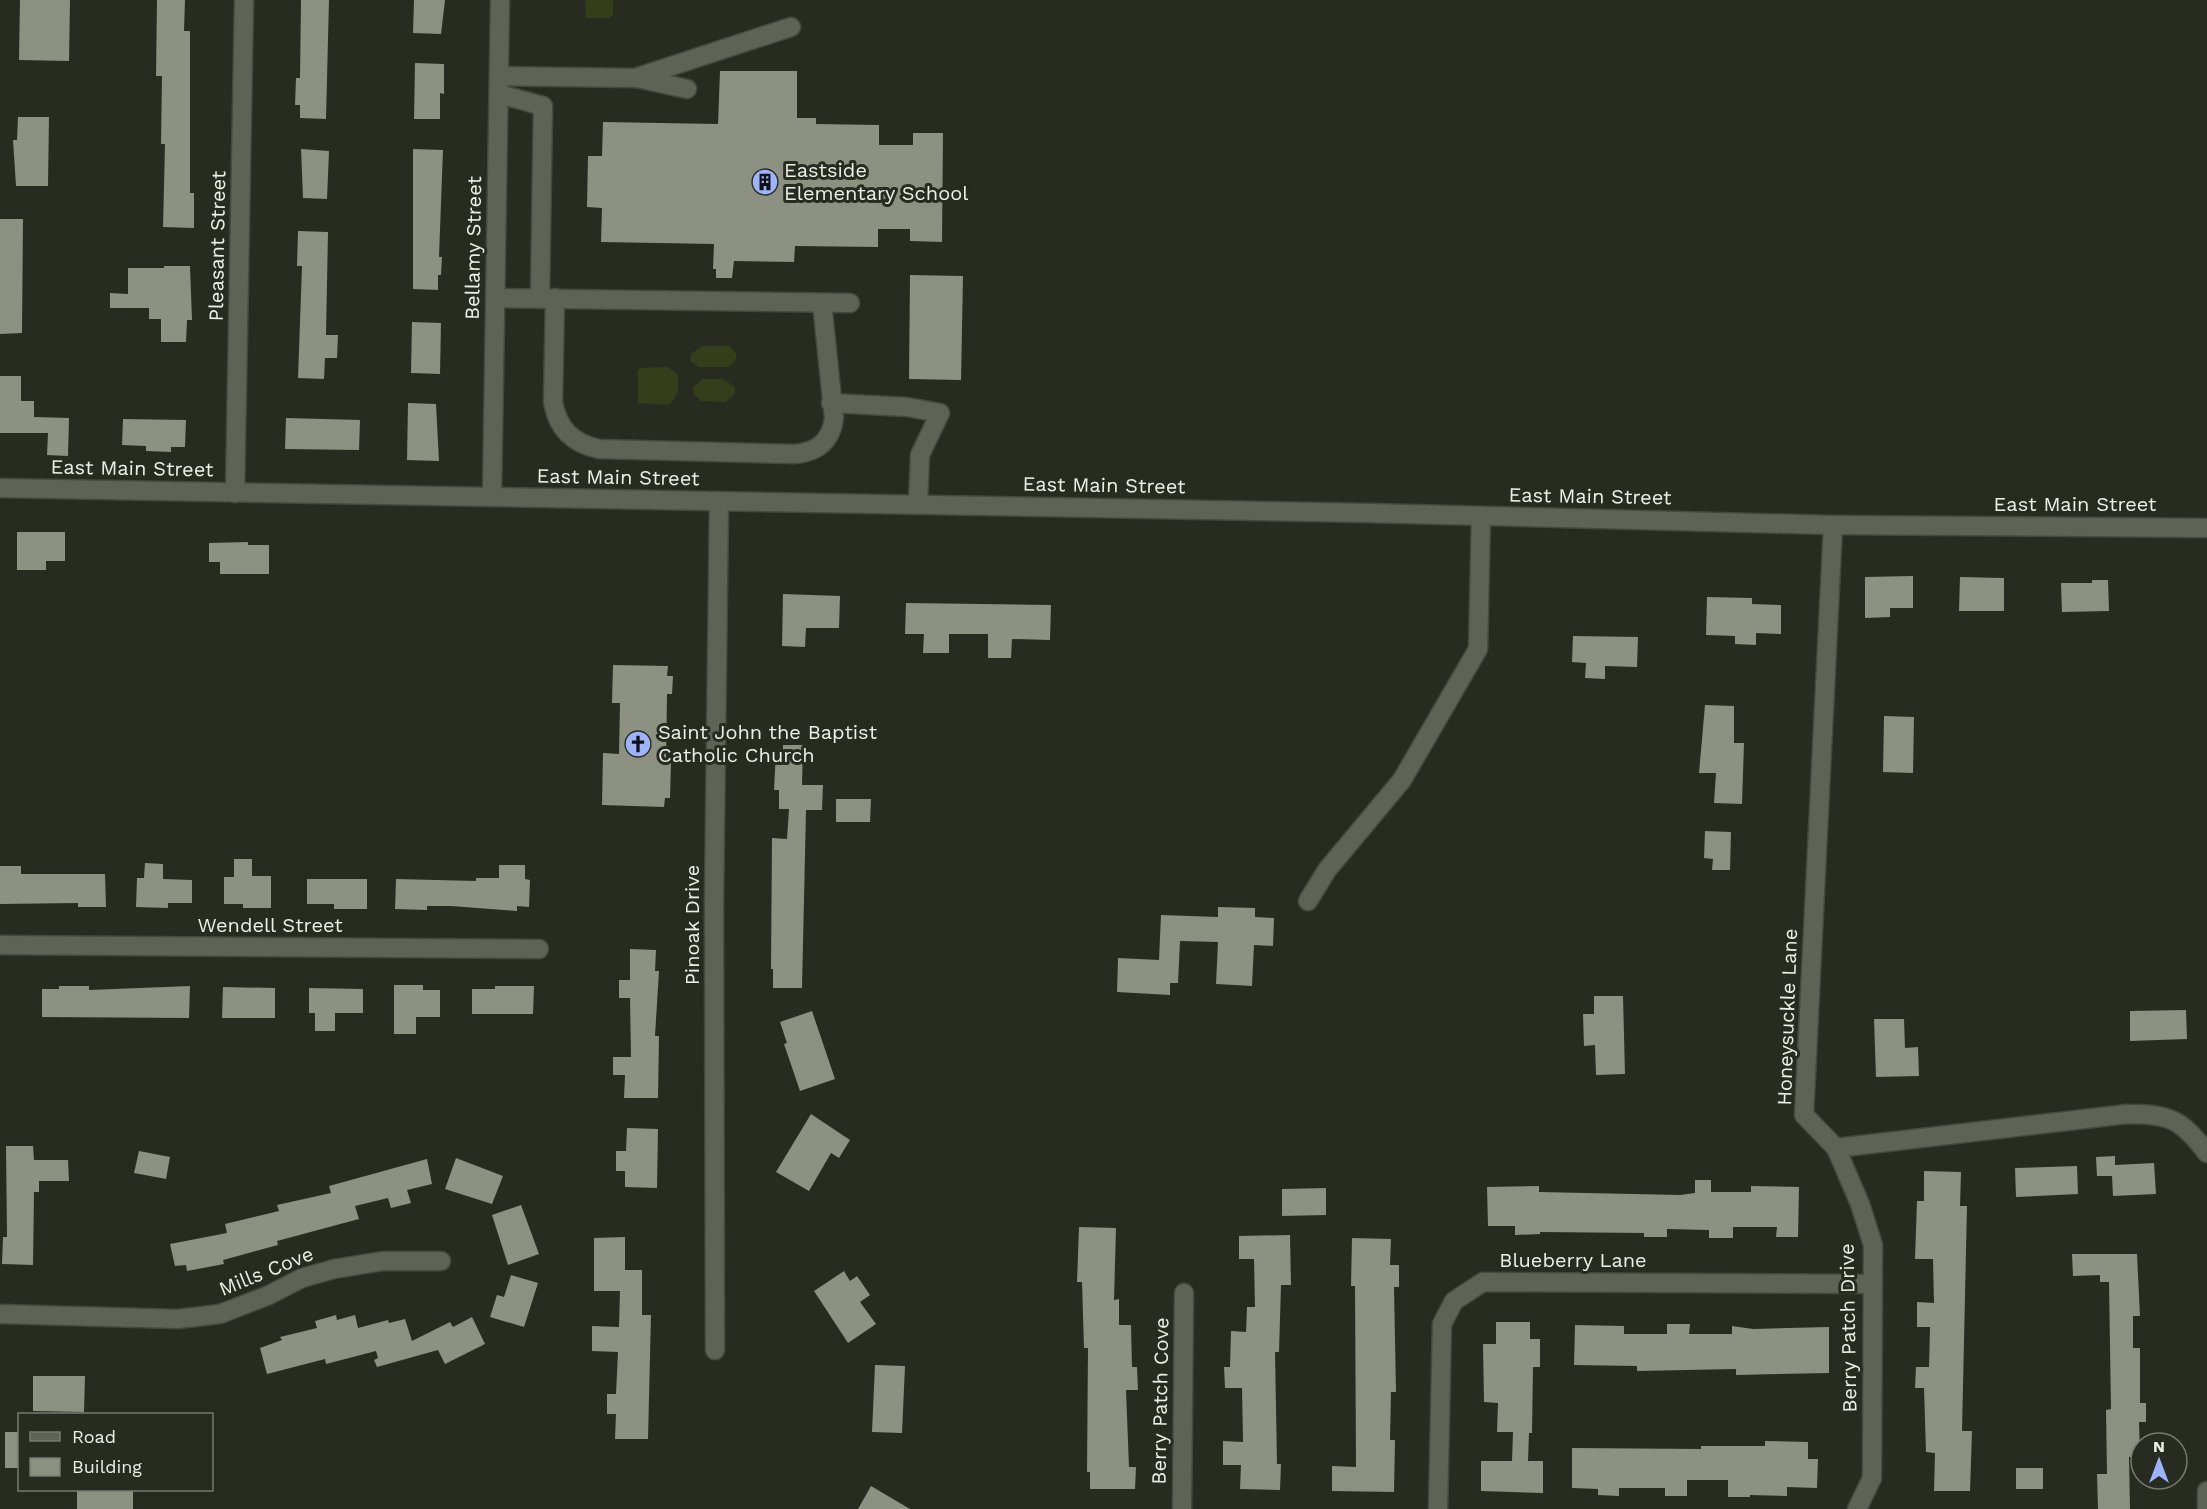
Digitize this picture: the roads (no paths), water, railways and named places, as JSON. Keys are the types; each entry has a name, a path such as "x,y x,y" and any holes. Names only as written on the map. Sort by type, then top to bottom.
{"street":[{"name":"Pleasant Street","path":"235,493 244,0"},
{"name":"Bellamy Street","path":"492,497 500,0"},
{"path":"635,78 791,27"},
{"path":"499,85 635,78 687,89"},
{"path":"499,85 543,106 547,298 553,402 555,416 567,434 585,446 599,448 807,453 827,440 832,430 822,303"},
{"path":"495,297 850,303"},
{"path":"831,403 907,407 940,413 920,455 918,504"},
{"name":"East Main Street","path":"0,488 918,504 1833,525 2207,528"},
{"name":"Pinoak Drive","path":"715,1350 714,903 719,501"},
{"path":"1308,901 1327,870 1402,780 1478,649 1481,516"},
{"name":"Honeysuckle Lane","path":"1833,525 1804,1115 1836,1148"},
{"name":"Wendell Street","path":"0,945 539,949"},
{"path":"1836,1148 2104,1117 2158,1114 2187,1127 2207,1153"},
{"name":"Berry Patch Drive","path":"1836,1148 1860,1204 1873,1245 1872,1478 1857,1509"},
{"name":"Mills Cove","path":"0,1314 178,1319 220,1314 269,1295 302,1278 334,1269 383,1261 441,1261"},
{"name":"Blueberry Lane","path":"1437,1509 1442,1324 1454,1301 1483,1282 1873,1284"},
{"name":"Berry Patch Cove","path":"1182,1509 1184,1293"},
{"path":"2207,1491 2207,1509"}],"place":[{"name":"Eastside Elementary School","path":"765,182"},
{"name":"Saint John the Baptist Catholic Church","path":"638,744"}]}
